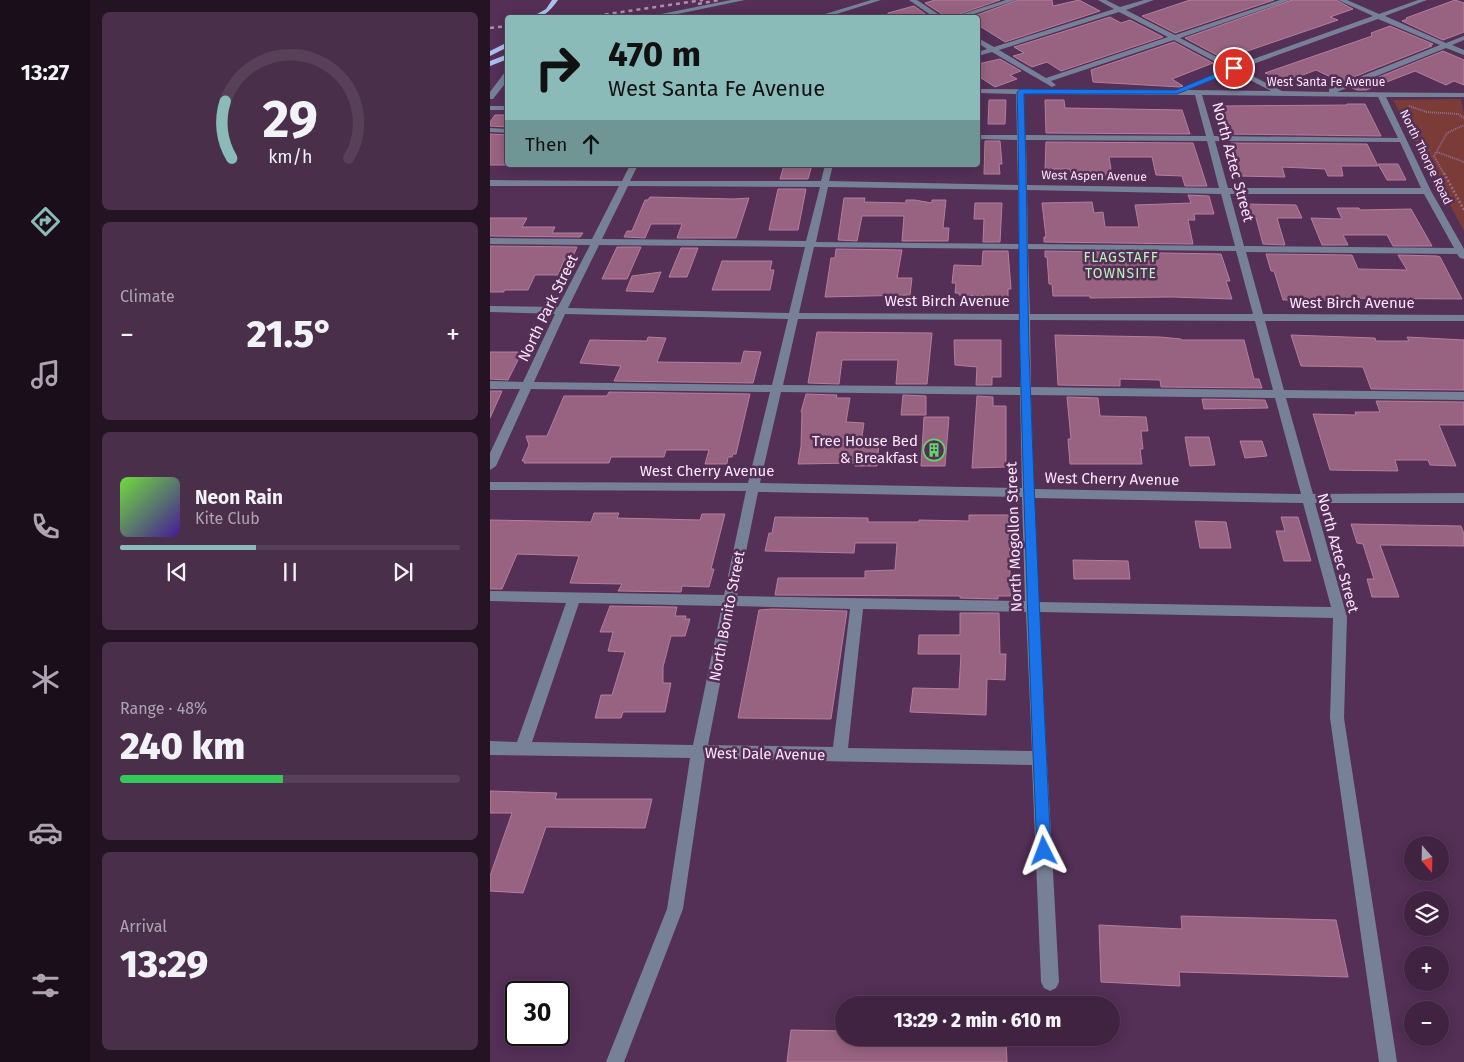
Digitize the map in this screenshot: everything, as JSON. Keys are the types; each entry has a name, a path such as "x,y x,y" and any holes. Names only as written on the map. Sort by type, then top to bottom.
{"main road":[{"path":"539,15 548,10 555,0"},
{"path":"548,10 549,15"},
{"path":"490,54 505,46"},
{"path":"490,64 505,57"}],"street":[{"path":"660,15 742,0"},
{"path":"825,15 878,0"},
{"path":"912,0 936,15"},
{"path":"963,15 1014,0"},
{"path":"1101,0 1280,93"},
{"path":"980,53 1151,0"},
{"path":"1045,81 1287,0"},
{"path":"1341,0 1464,53"},
{"path":"1177,92 1234,68 1424,0"},
{"path":"1326,93 1464,38"},
{"path":"980,41 1063,92"},
{"path":"490,97 493,88 505,77"},
{"name":"West Santa Fe Avenue","path":"980,91 1464,95"},
{"name":"North Mogollon Street","path":"1020,92 1024,187 1024,315 1028,493 1050,982"},
{"name":"North Aztec Street","path":"1198,92 1223,191 1339,612 1337,718 1388,1062"},
{"name":"North Thorpe Road","path":"1381,94 1427,191 1462,254"},
{"path":"490,108 505,108"},
{"path":"490,130 505,131"},
{"path":"980,137 1402,140"},
{"name":"North Park Street","path":"490,466 562,310 633,167"},
{"name":"North Bonito Street","path":"615,1062 675,909 699,752 753,487 829,167"},
{"name":"West Aspen Avenue","path":"490,183 825,184 1223,191 1427,191"},
{"path":"490,241 1239,249 1462,254"},
{"name":"West Birch Avenue","path":"490,309 793,316 1024,315 1464,318"},
{"path":"490,385 1464,396"},
{"name":"West Cherry Avenue","path":"490,486 753,487 1307,499 1464,498"},
{"path":"490,596 1339,612"},
{"path":"522,748 574,598"},
{"path":"840,755 857,603"},
{"name":"West Dale Avenue","path":"490,748 1040,758"}],"path":[{"path":"1407,106 1427,112 1458,114 1464,118"},
{"path":"1464,125 1448,133 1434,156 1464,210"},
{"path":"1437,152 1464,162"}],"shaded area":[{"path":"1461,99 1464,115 1464,231 1393,100"}],"building":[{"path":"935,0 1000,0 957,15 943,15 925,3"},
{"path":"1018,0 1052,0 1053,6 1079,0 1100,11 1005,42 980,26 980,15 977,15"},
{"path":"1190,0 1274,0 1175,33 1142,16"},
{"path":"1292,0 1336,0 1353,9 1330,17 1338,20 1224,59 1185,38"},
{"path":"1455,0 1464,3 1464,32 1443,40 1402,21 1406,18"},
{"path":"914,6 927,15 888,15 888,13"},
{"path":"1110,17 1121,23 1130,20 1163,37 1061,71 1047,62 1032,67 1013,56 1024,53 1014,47"},
{"path":"1390,26 1433,44 1341,82 1316,70 1279,84 1277,79 1265,73 1372,36 1371,33"},
{"path":"1174,42 1213,63 1172,79 1183,86 1180,87 1093,82 1091,70"},
{"path":"1443,51 1464,60 1464,85 1454,81 1446,85 1415,71 1366,90 1352,88"},
{"path":"1000,59 1021,71 1010,75 1017,79 995,87 980,77 980,64"},
{"path":"989,100 1006,100 1005,124 988,124"},
{"path":"1045,100 1064,100 1065,108 1182,110 1190,134 1046,133"},
{"path":"1365,104 1381,136 1228,134 1222,106 1347,105"},
{"path":"495,115 505,115 505,127 490,126 490,122"},
{"path":"490,134 505,135 505,165 490,165"},
{"path":"985,141 1000,141 1002,164 999,164 1000,174 984,174"},
{"path":"1046,142 1193,143 1207,186 1185,186 1182,176 1156,175 1152,157 1109,157 1112,175 1071,174 1070,169 1045,169"},
{"path":"1231,143 1367,144 1378,166 1341,166 1343,176 1328,176 1325,169 1282,167 1285,177 1239,176"},
{"path":"1378,164 1398,164 1406,180 1387,180"},
{"path":"783,167 811,167 808,179 780,179"},
{"path":"778,189 806,189 798,230 769,230"},
{"path":"1188,195 1209,196 1214,214 1194,214 1195,220 1188,220 1193,244 1044,242 1044,237 1046,237 1042,203 1092,202 1094,213 1103,212 1105,227 1139,227 1135,205 1191,203"},
{"path":"650,197 749,198 736,238 677,238 682,224 651,224 645,238 624,237 627,231 632,231 645,200 648,200"},
{"path":"844,198 865,198 864,202 906,203 906,200 932,203 932,200 946,200 943,228 949,228 948,241 902,241 904,216 862,216 857,241 838,240"},
{"path":"975,203 1002,203 1000,242 983,242 984,219 974,219"},
{"path":"1246,204 1296,205 1302,218 1277,218 1285,245 1263,244 1256,218 1246,218"},
{"path":"1337,208 1359,208 1360,210 1411,209 1432,246 1393,246 1387,235 1343,235 1348,245 1322,245 1311,218 1342,219"},
{"path":"490,218 527,218 522,227 555,227 552,233 583,233 580,237 490,236"},
{"path":"490,246 577,247 571,261 564,260 558,275 535,275 528,290 490,292"},
{"path":"617,247 641,247 627,279 602,279"},
{"path":"681,248 698,248 687,277 669,277"},
{"path":"836,249 902,250 897,278 912,278 910,295 825,297 831,258 835,258"},
{"path":"983,251 1008,251 1011,289 1008,289 1008,297 959,295 959,293 955,293 956,283 952,283 954,265 982,266"},
{"path":"1045,251 1221,254 1230,281 1226,281 1232,299 1053,296 1052,284 1049,284"},
{"path":"1266,254 1352,255 1358,269 1407,270 1398,255 1437,256 1440,257 1462,299 1325,298 1326,300 1283,300 1274,271 1271,271"},
{"path":"722,261 772,261 770,270 774,270 770,290 712,290"},
{"path":"661,272 653,292 626,291 632,276"},
{"path":"817,332 932,333 927,384 896,384 898,360 842,360 839,384 808,383"},
{"path":"1055,335 1160,337 1181,340 1244,340 1254,379 1259,379 1262,388 1161,387 1160,380 1120,379 1120,386 1058,385"},
{"path":"1291,335 1375,338 1376,341 1409,341 1407,337 1464,340 1464,390 1371,389 1363,367 1301,366"},
{"path":"648,337 666,338 657,362 741,363 744,351 761,352 753,383 614,381 621,366 580,363 590,340 647,341"},
{"path":"954,340 1001,340 1001,377 992,377 992,385 976,385 977,367 955,365"},
{"path":"490,352 522,352 508,380 490,379"},
{"path":"490,391 502,391 490,418"},
{"path":"609,392 750,394 736,454 728,457 727,464 705,464 709,450 666,450 664,457 611,457 609,463 524,463 525,461 522,461 529,445 526,436 547,436 564,396 607,396"},
{"path":"806,394 837,395 836,398 850,398 846,422 864,423 861,443 879,443 877,466 855,466 856,463 798,464 801,446 801,412"},
{"path":"903,395 926,396 926,415 901,415"},
{"path":"977,396 993,397 993,406 1006,406 1006,467 972,468"},
{"path":"1067,397 1098,398 1100,416 1146,417 1148,431 1141,431 1143,449 1140,449 1142,464 1070,464 1068,439 1071,439"},
{"path":"1202,399 1265,400 1268,408 1204,409"},
{"path":"1376,401 1464,402 1464,425 1439,425 1456,466 1430,465 1428,460 1395,460 1398,471 1330,470 1313,414 1356,415 1355,412 1380,412"},
{"name":"Tree House Bed & Breakfast","path":"924,417 949,417 945,466 921,466"},
{"path":"1185,437 1209,437 1215,465 1190,466"},
{"path":"1240,441 1262,441 1267,456 1245,458"},
{"path":"594,513 619,513 617,518 700,520 702,514 725,514 711,569 714,569 709,587 682,586 681,592 618,591 622,584 570,583 579,556 517,554 502,589 490,589 490,520 591,522"},
{"path":"969,515 1009,515 1010,576 1013,576 1013,596 998,596 998,599 960,598 960,596 775,595 778,578 865,578 865,571 895,570 897,543 855,543 854,553 765,551 769,533 772,533 775,517 868,518 868,522 919,522 919,520 969,521"},
{"path":"1281,517 1298,517 1311,561 1284,561 1276,531 1285,531"},
{"path":"1195,521 1226,522 1231,548 1200,548"},
{"path":"1351,524 1461,526 1464,534 1464,546 1380,545 1399,597 1372,597 1367,579 1374,579 1363,544 1357,543"},
{"path":"1073,560 1128,561 1130,579 1074,579"},
{"path":"610,606 677,607 675,616 686,616 685,619 690,619 685,636 671,636 663,667 663,683 671,683 665,712 623,712 621,718 595,718 601,695 612,695 625,652 608,651 613,632 600,632"},
{"path":"759,610 847,611 831,719 738,718"},
{"path":"960,613 999,613 1000,654 1006,654 1005,680 987,679 986,715 910,712 913,688 959,689 961,654 918,654 919,635 960,635"},
{"path":"490,791 557,793 555,799 652,799 645,828 546,827 523,893 490,891 490,876 512,813 490,813"},
{"path":"1181,916 1336,920 1348,977 1179,972 1180,986 1101,982 1099,925 1182,929"},
{"path":"791,1030 835,1031 835,1046 1006,1046 1007,1062 787,1062"}],"railway":[{"path":"601,15 703,0"},
{"path":"698,4 719,0"},
{"path":"490,28 505,26"}],"place":[{"name":"Tree House Bed & Breakfast","path":"934,450"}],"district":[{"name":"FLAGSTAFF TOWNSITE","path":"1121,266"}],"route":[{"path":"1044,851 1028,493 1024,315 1024,187 1020,92 1177,92 1234,68"}]}
